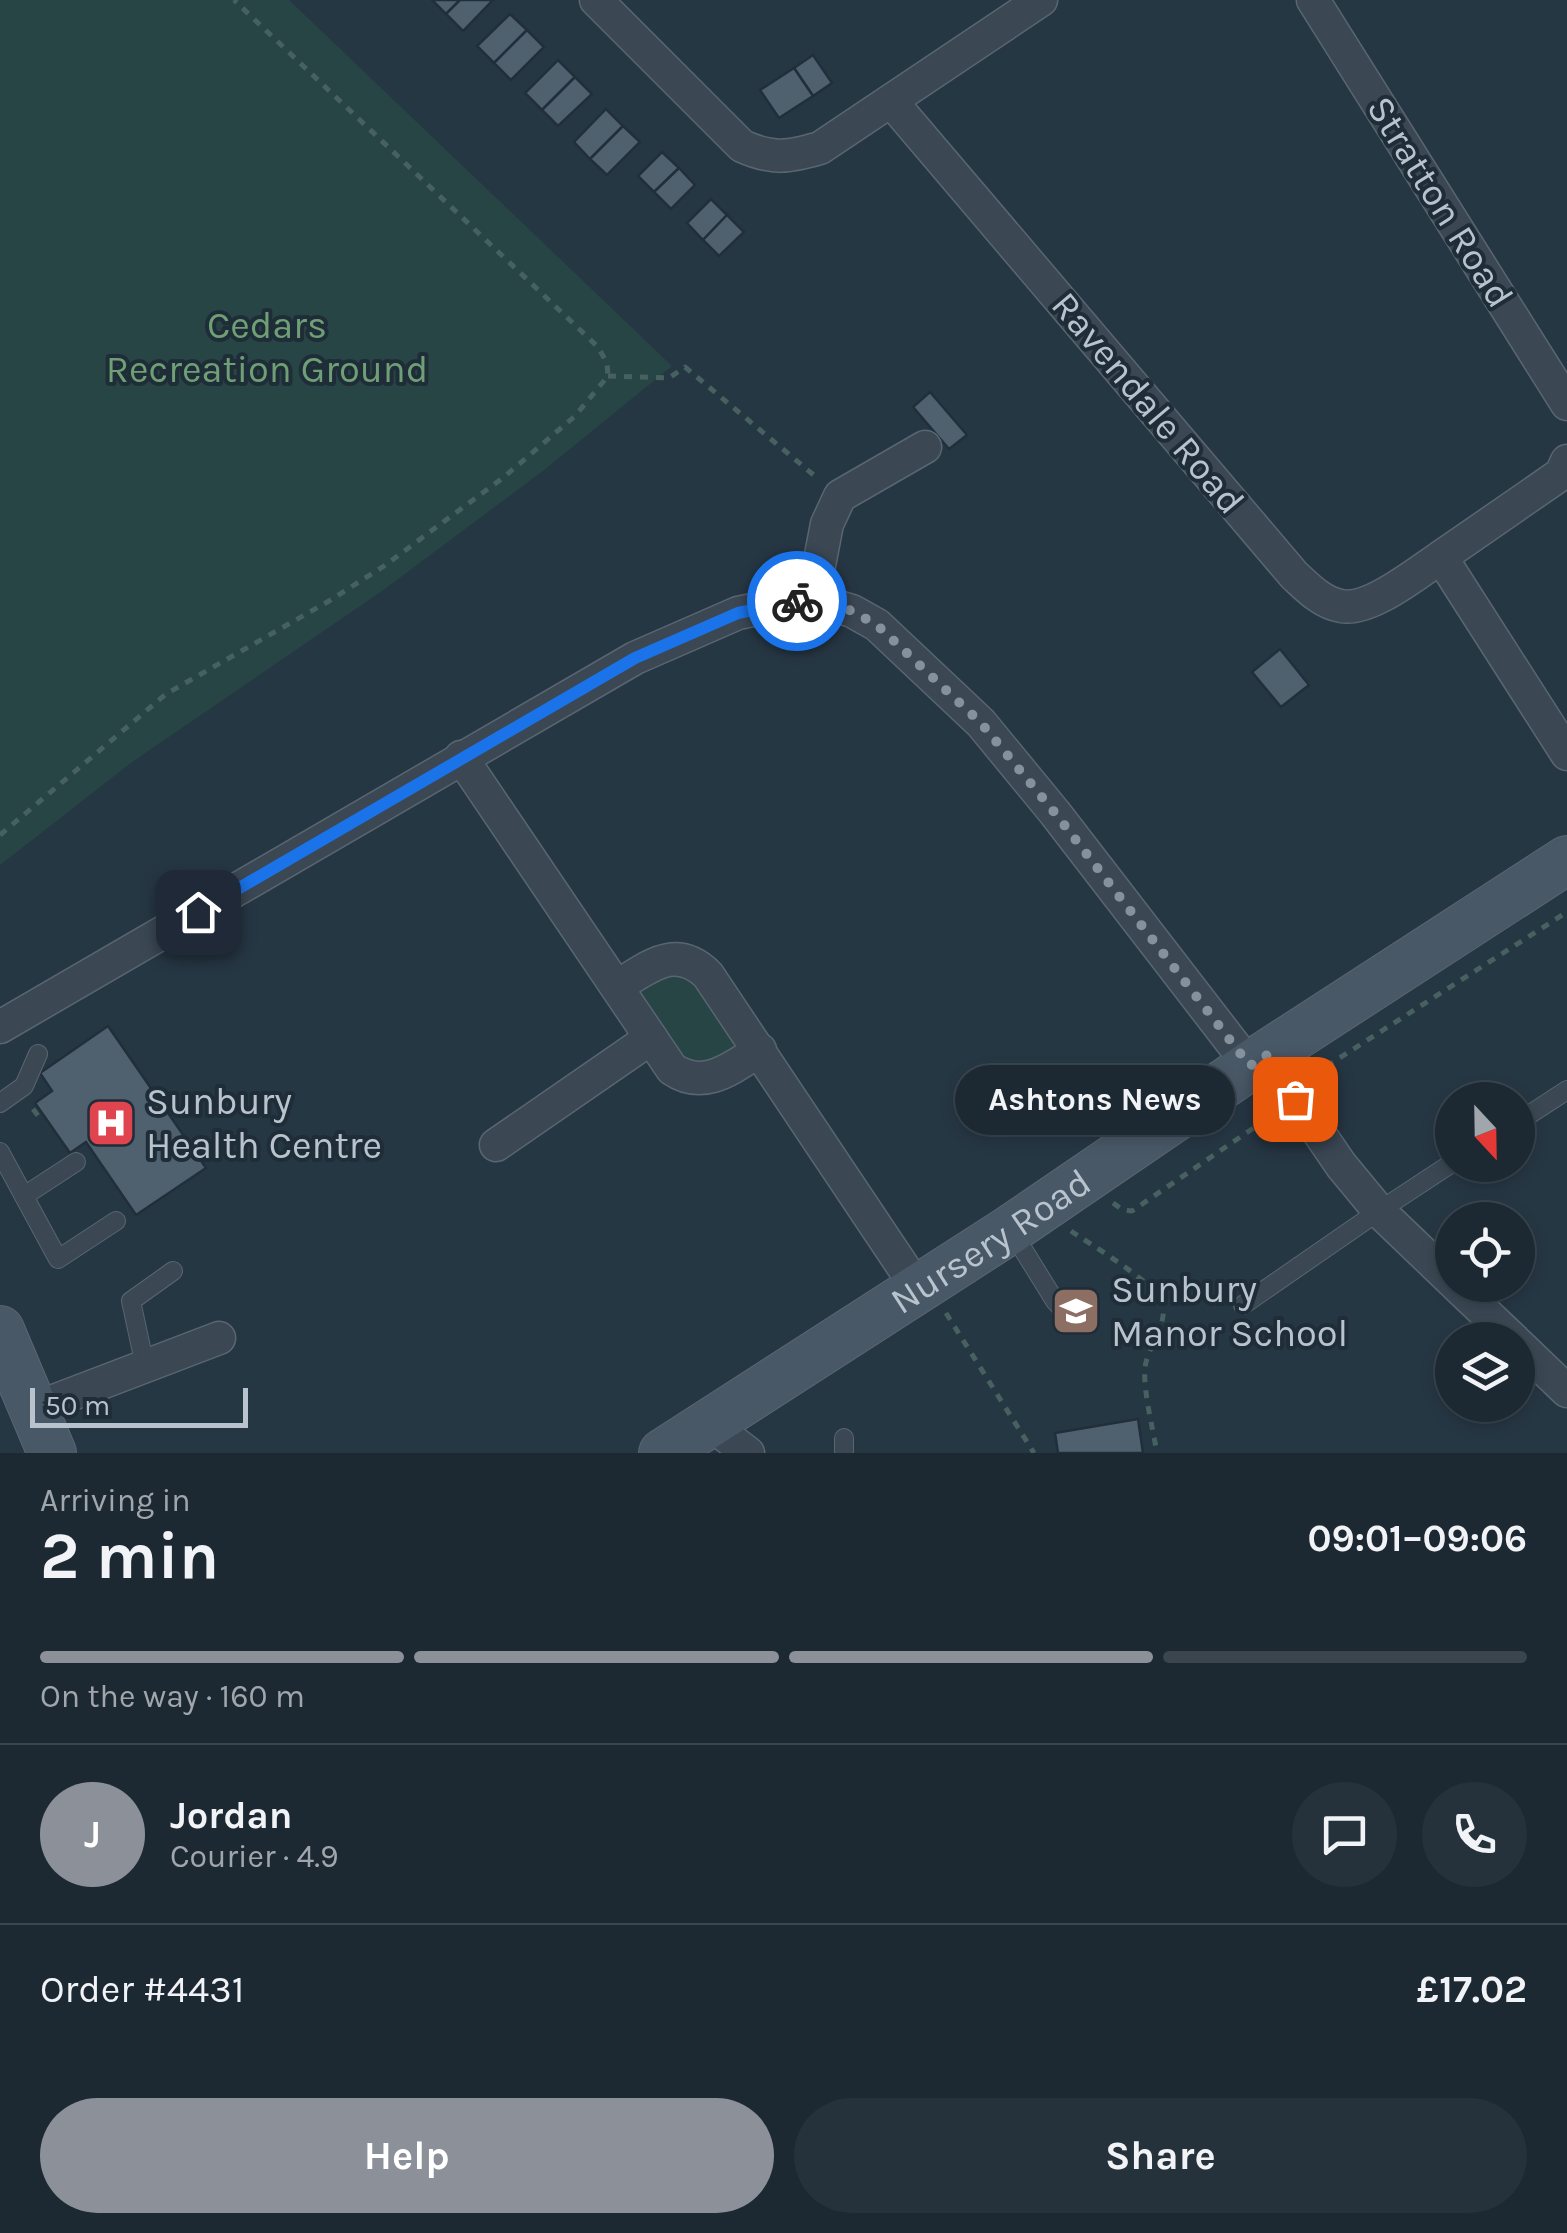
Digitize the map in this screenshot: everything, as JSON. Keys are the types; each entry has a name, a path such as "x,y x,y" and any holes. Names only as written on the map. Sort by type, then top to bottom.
{"street":[{"path":"596,0 742,146 764,156 791,156 820,148 1042,0"},
{"name":"Stratton Road","path":"1312,0 1567,404"},
{"name":"Ravendale Road","path":"891,101 1307,588 1330,603 1354,607 1384,594 1441,558"},
{"path":"822,602 818,576 827,524 840,496 925,447"},
{"path":"1567,461 1561,474 1441,558 1567,754"},
{"path":"0,1028 635,658 738,613 798,601 822,602 852,611 877,625 981,723 1341,1165 1379,1210 1435,1265"},
{"path":"460,757 672,1069 682,1076 711,1078 760,1050"},
{"name":"Nursery Road","path":"663,1453 930,1298 1010,1229 1258,1061 1567,860"},
{"path":"618,986 658,962 674,959 699,966 930,1298"},
{"path":"496,1145 651,1038"},
{"path":"1474,1302 1495,1322"},
{"path":"0,1330 19,1398 52,1453"},
{"path":"19,1398 145,1366 219,1338"},
{"path":"1535,1360 1567,1391"},
{"path":"709,1423 748,1453"}],"lane":[{"path":"0,1103 24,1086 38,1054"},
{"path":"1535,1111 1567,1090"},
{"path":"0,1152 58,1260 116,1221"},
{"path":"24,1196 76,1162"},
{"path":"1243,1305 1435,1175"},
{"path":"1010,1229 1056,1302 1070,1316"},
{"path":"145,1366 131,1302 173,1271"}],"path":[{"path":"0,835 166,694 384,566 504,476 575,416 608,376 607,363 598,347 234,0"},
{"path":"608,376 669,378 685,367 840,496"},
{"path":"1064,1226 1154,1289 1163,1304 1162,1322 1145,1372 1156,1453"},
{"path":"930,1298 1034,1453"}],"green space":[{"name":"Cedars Recreation Ground","path":"0,0 289,0 672,366 544,470 382,591 132,762 0,865"},
{"path":"683,972 701,991 735,1044 733,1054 691,1071 638,994 667,975"}],"building":[{"path":"432,0 460,0 446,14"},
{"path":"460,0 493,0 463,31 446,14"},
{"path":"510,14 527,30 494,63 477,46"},
{"path":"527,30 544,47 511,80 494,63"},
{"path":"813,55 832,83 813,96 794,68"},
{"path":"558,60 575,77 542,110 525,93"},
{"path":"794,68 813,96 779,118 760,90"},
{"path":"575,77 592,94 558,126 542,110"},
{"path":"606,109 623,126 590,159 574,142"},
{"path":"623,126 640,142 607,175 590,159"},
{"path":"662,152 679,168 654,192 638,176"},
{"path":"679,168 695,185 671,209 654,192"},
{"path":"711,199 727,215 703,240 687,223"},
{"path":"727,215 744,232 719,256 703,240"},
{"path":"930,392 967,435 949,449 913,407"},
{"path":"1280,649 1309,685 1281,707 1252,672"},
{"name":"Sunbury Health Centre","path":"108,1026 206,1168 136,1215 86,1142 70,1153 35,1103 52,1091 40,1073"},
{"path":"1138,1419 1143,1453 1058,1453 1055,1433"}],"way so far":[{"path":"797,601 822,602 852,611 877,625 981,723 1250,1066 1266,1055 1295,1099"}],"place":[{"name":"Ashtons News","path":"1295,1099"},
{"name":"Sunbury Health Centre","path":"111,1123"},
{"name":"Sunbury Manor School","path":"1076,1311"}],"route":[{"path":"198,912 635,658 738,613 797,601"}]}
